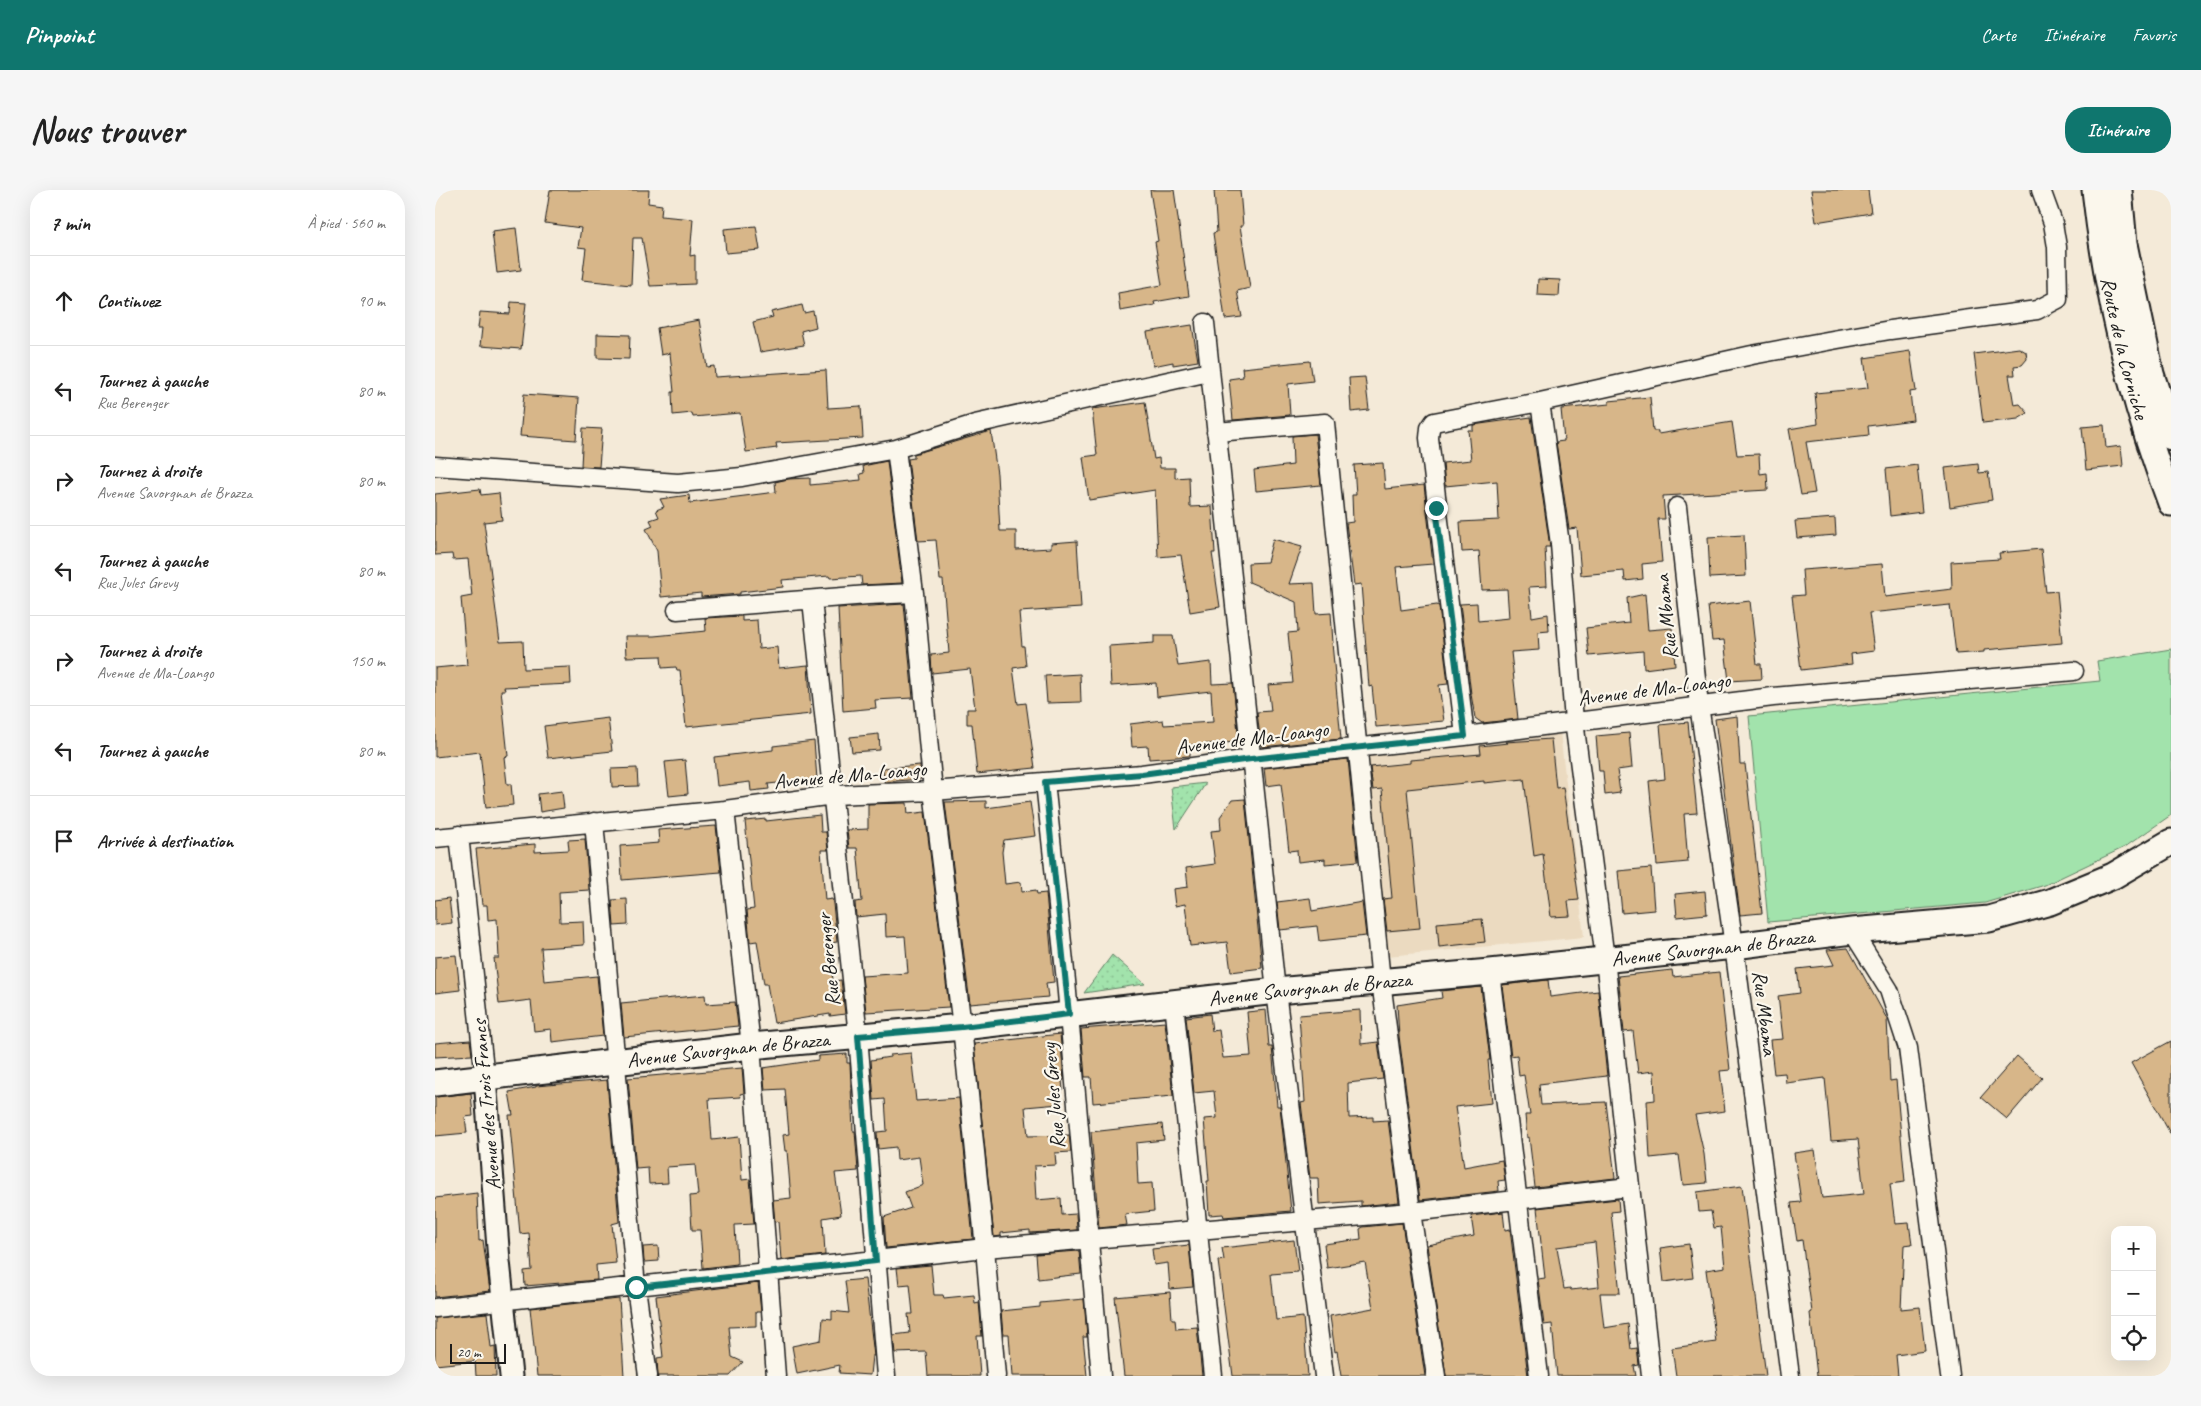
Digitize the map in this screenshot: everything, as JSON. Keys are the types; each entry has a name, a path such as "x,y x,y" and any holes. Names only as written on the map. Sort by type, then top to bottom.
{"main road":[{"name":"Route de la Corniche","path":"2095,190 2171,437"},
{"name":"Route de la Corniche","path":"2119,190 2113,245 2136,403 2171,503"},
{"name":"Avenue Savorgnan de Brazza","path":"435,1083 751,1046 962,1027 1277,991 1489,972 1853,931 1989,919 2050,902 2113,876 2171,842"}],"street":[{"path":"1465,736 1429,438 1430,428 1435,422 1540,402 1752,355 1846,338 2037,310 2058,299 2057,247 2053,223 2041,190"},
{"path":"1205,323 1277,991 1324,1376"},
{"path":"435,466 679,483 742,477 896,449 975,424 1209,372"},
{"path":"1540,402 1560,544 1574,722 1605,959 1651,1376"},
{"path":"1216,432 1325,423 1356,748 1381,981 1411,1212 1436,1376"},
{"path":"896,449 914,593 933,791 962,1027 996,1376"},
{"name":"Rue Mbama","path":"1677,507 1699,705 1790,1376"},
{"path":"677,610 914,593"},
{"name":"Rue Berenger","path":"812,600 858,1036 886,1376"},
{"name":"Avenue de Ma-Loango","path":"435,838 725,810 833,795 933,791 1142,774 1251,759 1465,736 1699,705 2074,671"},
{"name":"Rue Jules Grevy","path":"1045,782 1069,1014 1101,1376"},
{"path":"725,810 751,1046 776,1376"},
{"path":"594,822 636,1287 647,1376"},
{"name":"Avenue des Trois Francs","path":"459,835 485,1078 498,1251 511,1376"},
{"path":"1853,931 1889,990 1908,1048 1950,1376"},
{"path":"1489,972 1539,1376"},
{"path":"1174,1003 1213,1376"},
{"path":"435,1308 504,1302 985,1248 1411,1212 1629,1187"}],"shaded area":[{"path":"1560,732 1584,937 1388,956 1365,754"}],"green space":[{"path":"2171,649 2171,815 2125,847 2045,885 1985,903 1768,922 1749,716 2100,681 2097,661"},
{"path":"1206,783 1176,829 1171,787"},
{"path":"1112,955 1145,984 1084,993"}],"building":[{"path":"550,190 649,190 648,203 662,205 661,216 693,219 690,256 695,255 695,284 650,286 642,238 633,238 631,285 582,280 586,248 578,247 581,228 545,223"},
{"path":"1150,190 1174,190 1189,296 1154,302 1155,305 1120,311 1118,293 1162,285 1155,242 1158,241"},
{"path":"1214,190 1240,190 1243,226 1240,226 1250,288 1237,291 1242,317 1225,319 1213,233 1217,232"},
{"path":"1811,190 1868,190 1871,213 1816,222"},
{"path":"756,226 760,250 726,253 724,229"},
{"path":"516,228 521,270 497,273 492,231"},
{"path":"1538,279 1560,280 1559,296 1537,295"},
{"path":"511,302 526,303 521,349 480,346 482,328 478,328 480,312 510,314"},
{"path":"802,305 804,313 813,311 816,327 801,331 804,345 760,352 753,322 773,317 771,312"},
{"path":"699,320 707,367 714,366 715,377 826,370 828,408 861,406 863,438 776,443 777,448 746,452 740,413 693,417 692,413 673,415 672,392 674,392 670,353 661,355 657,328"},
{"path":"1192,325 1198,361 1173,365 1173,362 1153,366 1147,332"},
{"path":"597,334 630,335 629,359 597,358"},
{"path":"2019,348 2026,352 2027,359 2022,365 2014,366 2015,375 2009,375 2014,405 2020,404 2028,413 2018,419 1983,423 1974,354"},
{"path":"1910,351 1916,391 1910,392 1913,420 1868,426 1869,435 1806,442 1815,493 1801,495 1789,429 1818,424 1815,393 1868,388 1864,358"},
{"path":"1310,361 1313,381 1288,384 1290,415 1233,420 1229,379 1243,377 1242,368"},
{"path":"1365,377 1369,410 1351,412 1349,378"},
{"path":"524,394 579,398 576,440 520,436"},
{"path":"1650,397 1653,431 1658,431 1658,434 1732,422 1737,455 1759,454 1760,474 1767,473 1768,490 1663,496 1665,519 1658,519 1662,562 1642,564 1643,579 1625,581 1624,571 1581,575 1577,528 1569,529 1556,442 1564,441 1561,409 1609,404 1609,401"},
{"path":"1145,402 1154,459 1159,458 1160,468 1175,468 1175,478 1189,477 1190,507 1212,506 1215,553 1212,553 1220,607 1190,612 1181,555 1158,557 1155,490 1089,500 1083,457 1097,455 1092,409"},
{"path":"1531,417 1550,547 1545,547 1547,586 1529,587 1532,617 1548,614 1549,631 1538,632 1539,650 1511,652 1518,719 1482,723 1475,718 1460,604 1477,603 1478,621 1509,618 1507,589 1482,590 1479,551 1462,552 1460,522 1499,520 1497,481 1445,486 1443,463 1471,460 1468,430 1473,430 1473,425"},
{"path":"2104,425 2106,448 2121,446 2123,466 2086,470 2082,427"},
{"path":"583,428 602,429 599,467 581,466"},
{"path":"991,431 997,474 1000,531 1016,531 1016,550 1051,548 1051,543 1077,541 1081,608 1019,612 1026,666 1013,668 1018,704 1026,703 1035,768 977,774 972,724 967,724 967,709 975,709 970,669 932,673 931,655 949,653 943,580 940,580 936,540 918,541 908,459 914,458 914,454"},
{"path":"1315,434 1321,485 1256,491 1254,470 1293,465 1292,436"},
{"path":"887,461 902,583 862,585 861,576 830,578 829,576 782,580 783,587 740,592 740,594 701,597 701,593 661,597 657,551 646,529 653,526 650,520 659,517 656,510 664,507 660,499 689,495 690,503 776,492 775,482 788,479 810,478 810,485 861,480 860,474 864,473 863,466"},
{"path":"1383,463 1385,489 1424,485 1433,564 1396,567 1401,610 1439,606 1448,684 1439,685 1444,721 1376,727 1372,686 1369,687 1361,584 1354,585 1346,523 1353,522 1352,495 1356,495 1354,465"},
{"path":"1978,464 1979,473 1988,472 1992,500 1950,507 1945,468"},
{"path":"1917,465 1922,512 1890,516 1886,469"},
{"path":"480,489 481,495 499,493 502,520 484,522 500,642 523,641 524,669 570,667 571,684 504,687 505,690 501,690 508,756 504,757 507,784 511,784 513,805 486,808 480,752 435,757 435,668 467,665 461,598 472,596 468,559 453,560 452,554 435,555 435,494"},
{"path":"1835,518 1836,535 1797,538 1795,521"},
{"path":"1744,535 1746,576 1710,578 1708,537"},
{"path":"1273,539 1302,547 1289,584 1314,583 1316,614 1331,613 1341,739 1262,747 1261,745 1257,712 1271,711 1268,685 1293,683 1288,633 1298,632 1296,602 1249,582 1248,563 1267,562"},
{"path":"2041,549 2046,592 2057,591 2062,643 1956,654 1950,605 1869,613 1874,651 1851,654 1852,664 1801,670 1792,596 1804,595 1802,570 1882,564 1885,597 1952,589 1951,562 2000,559 1999,553"},
{"path":"1645,594 1648,630 1672,628 1675,665 1644,669 1643,651 1589,656 1586,628 1629,623 1627,598"},
{"path":"1750,601 1757,664 1761,664 1762,679 1729,681 1724,640 1712,641 1708,606"},
{"path":"904,604 913,698 875,700 876,708 843,711 838,608"},
{"path":"742,616 742,621 757,620 759,649 777,647 779,668 808,665 811,714 686,727 680,670 677,670 676,667 662,668 661,656 626,657 625,636 654,636 706,631 705,618"},
{"path":"1154,636 1173,636 1178,666 1211,662 1212,684 1233,683 1239,742 1190,745 1190,756 1149,759 1148,746 1132,747 1130,724 1163,720 1164,725 1213,722 1211,691 1157,697 1156,683 1111,686 1109,646 1154,643"},
{"path":"1080,674 1081,702 1047,703 1045,676"},
{"path":"1737,716 1740,764 1745,764 1762,913 1740,915 1715,719"},
{"path":"608,718 612,751 548,758 544,726"},
{"path":"1688,722 1697,813 1684,814 1688,862 1657,865 1649,781 1665,779 1660,725"},
{"path":"1629,733 1632,768 1617,770 1620,793 1605,795 1603,771 1599,771 1596,736"},
{"path":"879,734 880,750 852,752 850,737"},
{"path":"1551,739 1556,788 1563,787 1579,900 1568,901 1570,916 1551,917 1543,854 1534,856 1524,779 1484,783 1484,781 1407,789 1420,928 1387,931 1383,899 1392,898 1382,789 1373,790 1370,767 1410,763 1410,760 1481,754 1480,746"},
{"path":"814,741 817,779 768,784 769,789 751,791 750,782 717,786 714,757 773,750 773,746"},
{"path":"1348,759 1358,861 1325,864 1325,859 1298,862 1297,850 1289,851 1281,784 1266,786 1264,768"},
{"path":"685,760 688,794 669,796 665,762"},
{"path":"920,765 921,779 884,782 883,768"},
{"path":"637,768 638,786 612,787 611,769"},
{"path":"562,791 564,808 540,812 538,794"},
{"path":"1245,799 1262,968 1231,972 1227,942 1190,946 1185,904 1175,906 1173,889 1188,887 1186,868 1215,864 1211,831 1221,830 1220,817 1232,800"},
{"path":"986,801 986,808 1030,802 1035,836 1004,840 1002,852 1005,884 1021,882 1022,892 1036,890 1037,894 1046,893 1054,982 1046,983 1048,997 970,1004 945,802"},
{"path":"907,803 908,814 925,812 949,1007 866,1012 862,976 908,973 905,936 886,937 885,914 856,917 855,902 862,901 857,848 849,848 847,830 868,829 868,804"},
{"path":"820,815 821,832 826,832 828,850 821,850 825,900 832,899 837,942 830,943 833,981 841,980 845,1014 830,1016 830,1014 774,1023 767,984 764,984 757,941 750,942 747,910 754,909 745,821 766,819 766,821"},
{"path":"716,826 721,872 622,880 620,846 659,843 658,830"},
{"path":"585,839 589,890 559,892 560,922 583,921 584,945 541,948 544,981 597,976 603,1036 552,1042 551,1029 534,1031 531,1000 499,1004 494,958 499,958 497,919 488,920 487,905 482,905 476,849 535,844 535,852 569,850 568,840"},
{"path":"1651,868 1654,910 1622,913 1618,871"},
{"path":"1705,891 1707,914 1677,917 1675,894"},
{"path":"449,898 452,923 435,925 435,900"},
{"path":"1310,898 1312,911 1362,902 1366,936 1319,941 1317,926 1280,930 1277,902"},
{"path":"627,899 628,925 614,926 612,900"},
{"path":"1482,919 1485,942 1439,947 1437,923"},
{"path":"1848,948 1887,1019 1890,1081 1896,1080 1905,1182 1890,1184 1895,1224 1909,1223 1912,1244 1904,1245 1901,1309 1920,1307 1925,1351 1896,1355 1898,1376 1817,1376 1810,1313 1812,1312 1802,1240 1797,1241 1791,1203 1801,1202 1794,1153 1815,1150 1822,1198 1864,1194 1858,1139 1831,1141 1825,1078 1786,1083 1785,1073 1774,1074 1770,1040 1783,1039 1778,996 1800,993 1797,969 1834,965 1827,950"},
{"path":"456,955 460,990 435,993 435,957"},
{"path":"1672,970 1673,977 1719,972 1730,1070 1720,1071 1725,1111 1695,1115 1704,1154 1707,1183 1683,1185 1679,1155 1650,1158 1647,1101 1655,1100 1654,1071 1638,1073 1633,1031 1624,1032 1618,976"},
{"path":"1548,980 1550,997 1598,991 1607,1076 1539,1084 1541,1105 1606,1102 1615,1178 1535,1187 1529,1137 1527,1138 1525,1115 1530,1115 1524,1075 1519,1076 1517,1055 1511,1056 1502,985"},
{"path":"1481,987 1490,1060 1488,1060 1492,1103 1455,1107 1464,1167 1502,1160 1505,1180 1498,1181 1499,1191 1420,1200 1399,1036 1397,1005 1442,998 1441,991"},
{"path":"705,995 706,1004 735,1002 738,1026 624,1037 621,1003"},
{"path":"1266,1010 1269,1047 1272,1047 1277,1106 1280,1106 1291,1211 1224,1217 1223,1214 1209,1215 1207,1181 1209,1181 1204,1119 1217,1118 1214,1091 1194,1093 1186,1017 1210,1014 1212,1031 1219,1030 1223,1058 1251,1056 1247,1012"},
{"path":"1360,1010 1361,1044 1378,1042 1383,1079 1348,1083 1349,1118 1373,1117 1373,1121 1388,1120 1399,1202 1361,1206 1361,1201 1319,1204 1318,1178 1310,1178 1301,1103 1305,1102 1299,1015"},
{"path":"1165,1022 1173,1096 1093,1103 1091,1077 1085,1077 1081,1029"},
{"path":"1060,1034 1064,1080 1062,1080 1063,1090 1058,1091 1059,1104 1025,1107 1028,1136 1069,1135 1071,1152 1055,1153 1056,1165 1034,1166 1036,1200 1061,1198 1062,1215 1076,1214 1077,1230 1030,1233 1030,1230 1001,1233 1001,1236 994,1237 974,1044"},
{"path":"470,1040 472,1055 435,1057 435,1043"},
{"path":"2171,1041 2171,1135 2131,1063"},
{"path":"911,1053 916,1101 959,1098 973,1239 886,1248 884,1217 911,1208 905,1192 923,1185 919,1157 897,1160 896,1147 878,1149 877,1132 887,1131 885,1099 874,1100 871,1060 890,1057 890,1055"},
{"path":"847,1054 847,1063 850,1063 853,1131 855,1131 858,1171 835,1173 841,1215 823,1218 825,1255 781,1260 778,1221 775,1222 773,1200 791,1198 787,1151 785,1151 783,1135 789,1134 785,1089 765,1090 763,1068 818,1060 818,1056"},
{"path":"2017,1056 2042,1078 2007,1119 1981,1097"},
{"path":"742,1068 744,1093 740,1094 741,1097 709,1099 712,1140 739,1137 742,1180 750,1179 754,1224 735,1225 737,1264 703,1268 700,1230 692,1230 690,1196 698,1195 695,1165 667,1167 668,1183 649,1184 648,1168 636,1169 628,1078"},
{"path":"607,1080 619,1222 612,1224 616,1263 596,1265 597,1280 525,1286 524,1271 532,1270 529,1233 520,1234 509,1115 513,1115 509,1092 536,1086"},
{"path":"471,1093 473,1116 465,1117 467,1133 435,1136 435,1097"},
{"path":"1162,1124 1164,1140 1136,1143 1138,1184 1152,1183 1154,1211 1125,1214 1127,1225 1099,1228 1091,1132"},
{"path":"1742,1186 1766,1376 1676,1376 1672,1348 1716,1342 1706,1270 1725,1267 1721,1227 1714,1228 1711,1211 1699,1212 1697,1192"},
{"path":"477,1193 479,1241 483,1240 490,1291 435,1297 435,1198"},
{"path":"1618,1199 1619,1211 1611,1212 1620,1293 1600,1293 1604,1328 1628,1324 1631,1349 1637,1348 1639,1365 1634,1366 1636,1376 1557,1376 1552,1324 1544,1325 1538,1279 1545,1278 1537,1208","holes":["1595,1242 1599,1287 1564,1289 1557,1247"]},
{"path":"1503,1212 1505,1230 1510,1229 1528,1376 1446,1376 1427,1245 1474,1236 1471,1216"},
{"path":"1402,1223 1425,1376 1341,1376 1337,1351 1335,1352 1330,1316 1373,1308 1365,1262 1327,1268 1324,1244 1361,1239 1360,1229 1363,1227"},
{"path":"1294,1240 1298,1272 1271,1274 1276,1320 1303,1317 1308,1376 1233,1376 1218,1261 1224,1260 1222,1248"},
{"path":"1689,1244 1693,1278 1664,1282 1660,1248"},
{"path":"1189,1245 1193,1287 1170,1289 1168,1263 1154,1265 1152,1249"},
{"path":"658,1246 659,1261 644,1262 643,1247"},
{"path":"1079,1251 1081,1274 1038,1279 1036,1254"},
{"path":"931,1265 934,1295 943,1295 944,1298 974,1295 975,1303 979,1302 982,1336 977,1336 980,1376 928,1376 926,1352 895,1353 893,1335 910,1333 908,1314 913,1314 910,1284 899,1285 897,1268"},
{"path":"865,1279 874,1356 872,1356 870,1375 839,1373 840,1365 797,1374 792,1346 821,1340 823,1318 832,1319 832,1311 849,1313 845,1281"},
{"path":"758,1283 761,1312 756,1312 756,1326 729,1327 732,1357 743,1362 730,1376 658,1376 657,1358 663,1357 656,1296"},
{"path":"1170,1292 1172,1319 1175,1319 1176,1329 1197,1327 1202,1376 1124,1376 1115,1297"},
{"path":"619,1299 624,1376 537,1376 530,1308"},
{"path":"1084,1299 1087,1337 1083,1337 1087,1376 1012,1376 1009,1334 1003,1334 1001,1311 1040,1307 1040,1303"},
{"path":"487,1313 491,1347 495,1346 496,1376 476,1376 475,1361 435,1365 435,1318"}],"route":[{"path":"636,1287 876,1261 858,1036 962,1027 1069,1014 1045,782 1142,774 1251,759 1465,736 1436,508"}]}
